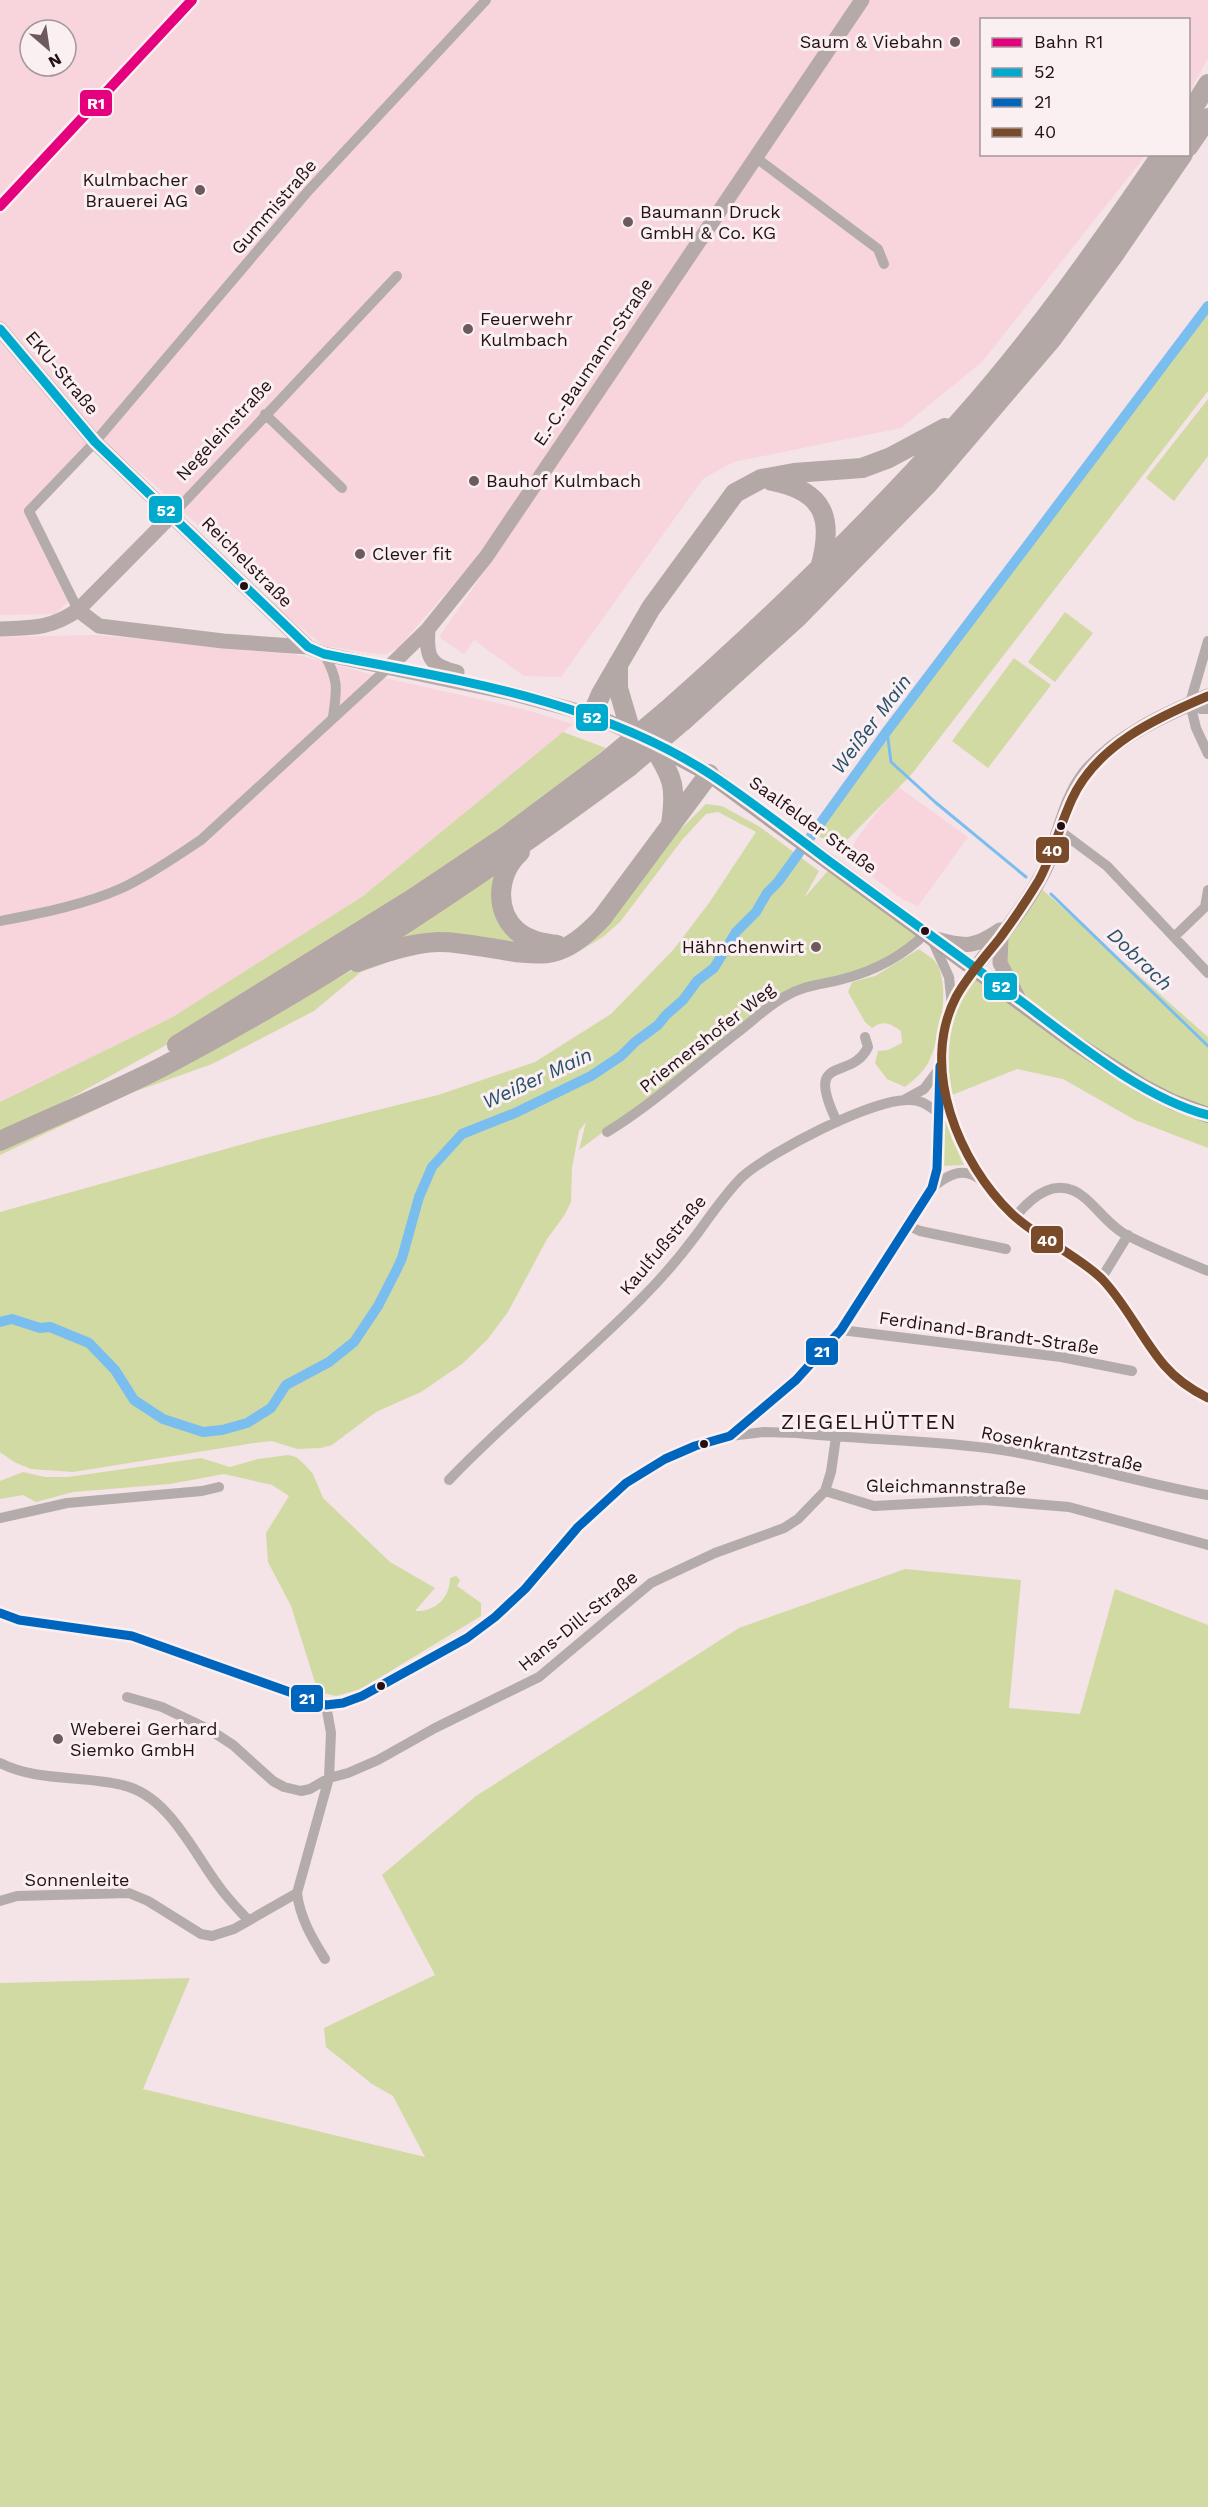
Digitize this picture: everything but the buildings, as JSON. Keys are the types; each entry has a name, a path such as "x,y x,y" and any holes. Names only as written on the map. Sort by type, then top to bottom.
{"highway":[{"path":"1190,113 1208,84"},
{"path":"1190,144 1208,118"},
{"path":"0,1141 161,1067 323,975 549,826 629,767 674,716 961,420 1028,339 1096,250 1161,156"},
{"path":"47,1119 155,1058 412,899 506,836 609,759 674,716 798,616 928,484 1051,340 1113,256 1182,156"},
{"path":"592,715 618,663 651,608 735,494 761,478 862,468 889,458 961,420"},
{"path":"761,478 794,485 815,499 824,516 827,533 826,549 820,568"},
{"path":"618,663 618,688 631,732"},
{"path":"651,742 672,777 674,800 671,824"},
{"path":"323,975 408,945 437,942 472,944 536,954 553,952 567,946 589,932 602,918 709,774"},
{"path":"549,826 517,855 505,872 501,894 502,906 508,920 527,938 542,943 567,946"}],"main road":[{"name":"Saalfelder Straße","path":"592,715 651,742 709,774 1075,1042 1142,1086 1173,1102 1204,1114"}],"street":[{"name":"Gummistraße","path":"78,610 30,511 95,442 309,190 486,0"},
{"name":"E.-C.-Baumann-Straße","path":"388,667 428,629 486,556 862,0"},
{"path":"755,157 878,249 884,264"},
{"name":"Negeleinstraße","path":"0,629 45,627 61,622 78,610 397,276"},
{"name":"EKU-Straße","path":"0,329 95,442"},
{"path":"265,414 342,488"},
{"name":"Reichelstraße","path":"95,442 308,647 324,654 388,667"},
{"path":"78,610 99,626 308,647"},
{"path":"428,629 427,650 431,660 441,669 471,675 489,688"},
{"path":"1208,641 1190,703 1196,728 1208,754"},
{"path":"324,654 334,671 336,686 333,717"},
{"path":"0,921 92,900 144,877 201,840 388,667"},
{"name":"Saalfelder Straße","path":"388,667 489,688 592,715"},
{"path":"0,1612 19,1620 132,1636 326,1705 343,1703 362,1696 467,1638 495,1617 525,1589 578,1527 626,1483 665,1459 695,1446 729,1436 796,1380 841,1330 932,1188 937,1169 940,1066 952,1006 975,968 1001,937 1044,870 1083,777 1108,750 1126,738 1190,703 1208,696"},
{"path":"1190,703 1201,709 1208,709"},
{"path":"1060,831 1107,866 1208,974"},
{"path":"1174,937 1205,907 1208,890"},
{"path":"930,936 960,945 974,945 1010,923"},
{"path":"930,936 946,968 952,1006"},
{"name":"Priemershofer Weg","path":"608,1132 642,1111 723,1043 785,996 812,984 840,980 868,971 930,936"},
{"path":"1001,937 1000,963 1020,1001"},
{"path":"837,1122 823,1090 827,1077 836,1069 859,1059 866,1052 868,1047 865,1037"},
{"path":"940,1066 948,1106 971,1162 983,1182"},
{"name":"Kaulfußstraße","path":"449,1480 487,1440 547,1388 641,1300 664,1275 729,1191 743,1177 762,1162 837,1122 861,1111 904,1100 924,1089 940,1066"},
{"path":"904,1100 923,1102 938,1112"},
{"path":"938,1112 948,1106"},
{"path":"932,1188 948,1176 962,1172 978,1177 1015,1217 1065,1250 1101,1279 1122,1303 1164,1366 1191,1389 1208,1398"},
{"path":"1015,1217 1027,1202 1040,1192 1061,1187 1085,1197 1109,1222 1128,1235 1208,1271"},
{"path":"909,1226 920,1231 1006,1249"},
{"path":"1101,1279 1128,1235"},
{"name":"Ferdinand-Brandt-Straße","path":"841,1330 1050,1356 1132,1371"},
{"name":"Rosenkrantzstraße","path":"729,1436 764,1432 1003,1450 1085,1466 1159,1486 1208,1495"},
{"path":"825,1491 836,1437"},
{"path":"0,1518 67,1503 202,1491 219,1486"},
{"name":"Gleichmannstraße","path":"825,1491 874,1506 984,1500 1069,1507 1208,1545"},
{"name":"Hans-Dill-Straße","path":"127,1696 162,1707 210,1730 233,1745 273,1781 284,1787 301,1791 310,1789 328,1778 348,1773 378,1760 435,1728 539,1677 651,1583 715,1552 784,1528 798,1519 825,1491"},
{"path":"326,1705 331,1733 328,1778 297,1893 303,1917 326,1959"},
{"path":"0,1763 44,1775 121,1784 147,1795 165,1811 220,1888 248,1920 297,1893"},
{"path":"0,1893 17,1896"},
{"name":"Sonnenleite","path":"0,1900 17,1896 129,1893 148,1901 201,1934 212,1936 234,1929 248,1920"}],"shaded area":[{"path":"0,0 1208,0 1208,58 1190,91 1190,18 980,18 980,156 1145,156 982,362 901,428 733,462 703,479 561,677 524,676 474,640 464,654 439,637 503,545 491,536 472,563 398,648 385,654 378,654 324,646 284,614 233,558 155,485 96,435 28,507 70,600 55,614 0,615"},
{"path":"95,635 282,651 385,678 523,709 573,724 363,896 171,1018 0,1102 0,637"},
{"path":"897,786 968,837 918,906 902,899 848,858 857,838"}],"green space":[{"path":"1208,307 1208,391 911,775 840,847 814,834"},
{"path":"1208,399 1208,456 1174,501 1146,478"},
{"path":"1065,612 1093,633 1055,682 1028,662"},
{"path":"1014,658 1051,685 988,768 952,741"},
{"path":"563,732 606,748 590,761 591,764 512,823 188,1033 34,1118 0,1133 0,1102 171,1018 363,896"},
{"path":"706,804 722,806 760,827 819,871 804,898 834,864 926,933 896,957 785,996 579,1150 586,1122 579,1131 572,1168 571,1202 547,1239 508,1312 487,1340 462,1364 421,1392 376,1412 332,1445 297,1449 272,1441 73,1472 31,1469 14,1462 0,1452 0,1212 261,1139 438,1095 535,1062 611,1014 674,949 709,903 756,832 718,812 706,814 682,840 620,922 603,937 571,956 545,963 527,963 471,952 449,951 428,952 391,961 361,972 314,1011 212,1064 131,1093 0,1155 0,1147 297,1001 373,961 418,948 552,958"},
{"path":"499,863 496,884 530,945 377,950"},
{"path":"1036,884 1208,1037 1208,1148 1135,1120 1063,1079 1017,1069 947,1097 940,1066 952,1006 975,968 1017,996 1000,963 1010,923"},
{"path":"919,949 934,960 939,969 942,981 942,1009 930,1059 923,1071 905,1087 887,1079 875,1063 878,1051 888,1050 902,1043 901,1031 886,1024 872,1028 865,1022 848,992 852,982 875,976"},
{"path":"944,1121 948,1123 952,1139 964,1165 941,1166"},
{"path":"288,1455 296,1457 304,1464 313,1474 323,1498 390,1562 435,1588 415,1611 429,1609 440,1602 447,1592 450,1578 456,1576 460,1580 457,1586 481,1603 481,1616 361,1689 336,1696 318,1692 291,1606 268,1562 266,1533 289,1496 272,1485 224,1474 170,1484 73,1492 36,1502 23,1495 0,1499 0,1481 23,1472 45,1477 68,1477 201,1458 230,1467 258,1459"},
{"path":"905,1569 1021,1580 1009,1708 1080,1714 1115,1589 1208,1625 1208,2507 0,2507 0,1983 190,1978 143,2089 425,2157 393,2096 372,2084 326,2047 324,2028 435,1975 382,1875 476,1796 739,1628"}],"waterway":[{"name":"Weißer Main","path":"0,1322 12,1319 40,1328 50,1327 89,1343 115,1370 134,1400 163,1419 203,1432 222,1430 247,1423 271,1408 286,1385 329,1362 354,1342 378,1306 402,1258 419,1197 432,1167 462,1134 515,1113 591,1076 621,1056 658,1025 683,1000 697,981 714,968 736,932 756,912 767,893 778,882 887,731 1208,306"},
{"name":"Dobrach","path":"887,731 891,762 935,802 1026,877"},
{"name":"Dobrach","path":"1051,894 1208,1046"}],"rail line":[{"name":"R1","path":"0,206 192,0"}],"transit line":[{"name":"52","path":"0,329 95,442 308,647 324,654 424,673 523,696 620,727 666,748 740,795 1108,1066 1158,1095 1183,1107 1208,1115"},
{"name":"40","path":"1208,696 1149,724 1112,748 1083,780 1072,799 1039,880 1010,924 956,997 946,1025 942,1054 943,1083 950,1113 961,1142 993,1193 1022,1223 1080,1261 1102,1279 1164,1365 1184,1384 1208,1398"},
{"name":"21","path":"0,1613 19,1620 132,1636 326,1705 343,1703 362,1696 467,1638 495,1617 525,1589 578,1527 626,1483 665,1459 695,1446 730,1436 796,1380 841,1330 932,1188 937,1169 940,1066"}],"place":[{"name":"Saum & Viebahn","path":"955,42"},
{"name":"Kulmbacher Brauerei AG","path":"200,190"},
{"name":"Baumann Druck GmbH & Co. KG","path":"628,222"},
{"name":"Feuerwehr Kulmbach","path":"468,329"},
{"name":"Bauhof Kulmbach","path":"474,481"},
{"name":"Clever fit","path":"360,554"},
{"name":"Hähnchenwirt","path":"816,947"},
{"name":"Weberei Gerhard Siemko GmbH","path":"58,1739"}],"district":[{"name":"ZIEGELHÜTTEN","path":"869,1422"}]}
